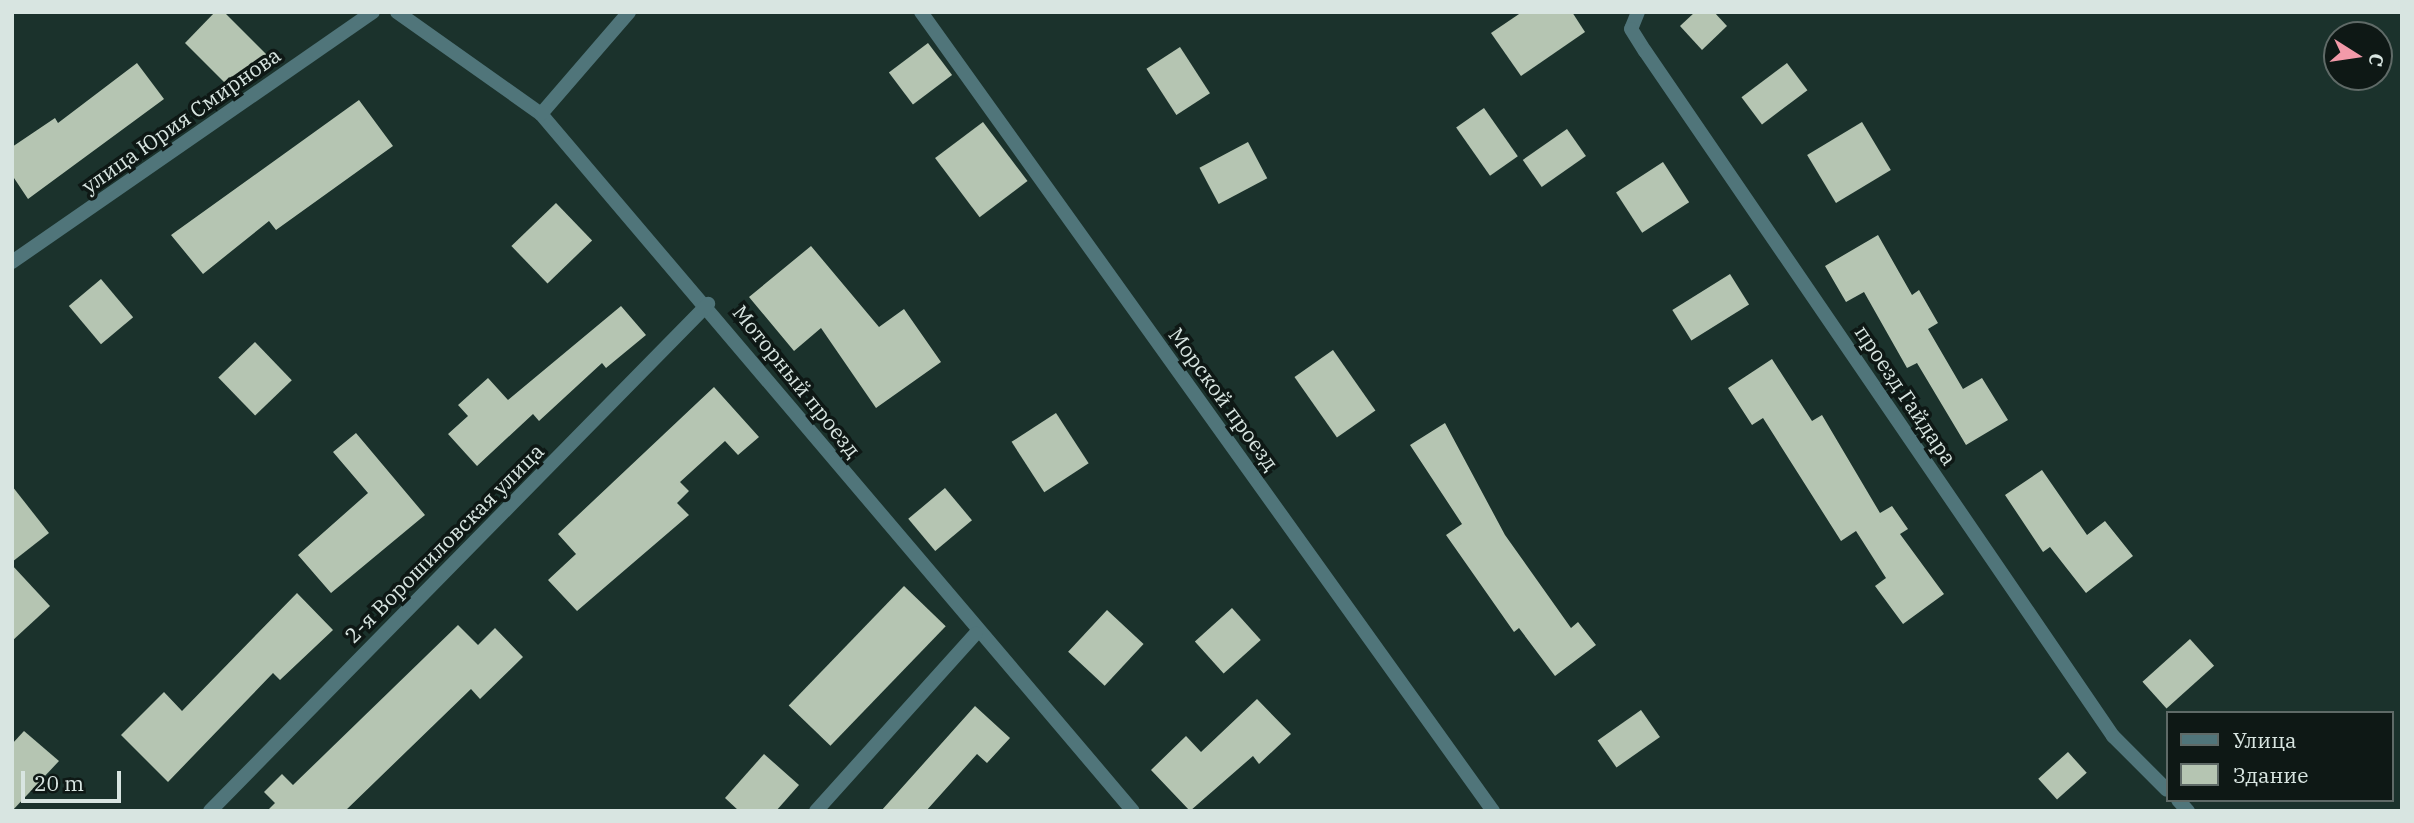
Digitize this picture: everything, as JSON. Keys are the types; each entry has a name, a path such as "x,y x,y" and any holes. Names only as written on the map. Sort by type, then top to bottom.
{"street":[{"name":"улица Юрия Смирнова","path":"12,262 373,12"},
{"name":"Моторный проезд","path":"397,12 541,114 708,304 976,632 1133,811"},
{"path":"541,114 629,12"},
{"name":"Морской проезд","path":"921,12 1493,811"},
{"name":"проезд Гайдара","path":"1638,12 1631,29 1645,51 2113,736 2166,789"},
{"name":"2-я Ворошиловская улица","path":"210,811 708,304"},
{"path":"816,811 976,632"}],"building":[{"path":"215,12 224,12 267,55 232,90 185,43"},
{"path":"1522,12 1572,12 1585,32 1521,76 1491,33"},
{"path":"1695,12 1714,12 1727,26 1702,50 1680,26"},
{"path":"928,43 952,75 913,104 889,72"},
{"path":"1180,47 1210,93 1176,115 1146,69"},
{"path":"137,63 164,99 28,199 12,175 12,147 55,118 58,123"},
{"path":"1787,63 1807,90 1762,124 1741,97"},
{"path":"359,100 393,146 276,230 269,221 203,274 171,235"},
{"path":"1484,108 1518,156 1490,176 1456,128"},
{"path":"983,122 1028,181 980,217 935,158"},
{"path":"1862,122 1891,170 1836,203 1807,155"},
{"path":"1567,129 1586,156 1542,187 1523,160"},
{"path":"1248,142 1267,178 1219,204 1199,168"},
{"path":"1663,162 1689,202 1642,233 1616,192"},
{"path":"556,203 592,240 548,283 511,246"},
{"path":"1878,235 1912,295 1919,290 1938,323 1928,329 1963,389 1982,378 2008,420 1966,445 1917,363 1907,368 1864,292 1846,302 1825,266"},
{"path":"811,246 879,327 904,309 941,362 876,408 821,328 794,351 749,297"},
{"path":"1730,274 1749,305 1691,341 1672,310"},
{"path":"101,279 133,317 101,344 69,306"},
{"path":"621,306 646,335 606,368 602,363 539,421 533,414 477,466 448,434 468,416 458,405 488,378 508,400"},
{"path":"255,342 292,380 255,416 218,377"},
{"path":"1333,350 1375,411 1337,438 1294,377"},
{"path":"1772,359 1812,421 1822,415 1880,513 1892,506 1908,529 1900,534 1944,594 1903,624 1875,586 1886,578 1856,531 1841,541 1763,418 1752,425 1728,388"},
{"path":"714,387 759,437 738,455 725,441 680,482 689,491 677,503 689,515 577,611 548,580 576,554 558,534"},
{"path":"1056,413 1089,463 1044,492 1012,442"},
{"path":"1445,423 1505,535 1571,628 1578,622 1596,645 1555,676 1519,628 1514,632 1446,535 1462,524 1410,445"},
{"path":"356,433 425,515 331,593 298,555 368,493 333,452"},
{"path":"2042,470 2087,535 2105,521 2133,556 2086,593 2050,547 2043,552 2005,495"},
{"path":"12,486 49,533 12,562"},
{"path":"945,488 972,520 935,551 908,519"},
{"path":"12,565 50,606 12,641"},
{"path":"904,586 946,626 830,746 789,705"},
{"path":"297,593 333,630 280,680 273,673 168,782 121,735 164,692 182,711"},
{"path":"1232,608 1261,640 1224,673 1195,641"},
{"path":"1107,610 1144,644 1105,686 1068,652"},
{"path":"458,625 478,645 495,628 523,657 480,699 471,689 345,811 267,811 275,803 264,792 282,774 293,785"},
{"path":"2190,639 2214,666 2167,709 2142,682"},
{"path":"1257,699 1291,734 1259,764 1253,756 1190,811 1151,770 1186,736 1201,752"},
{"path":"975,706 1010,738 987,763 977,754 926,811 881,811"},
{"path":"1641,710 1660,737 1617,767 1598,740"},
{"path":"24,731 59,761 12,811 12,744"},
{"path":"2068,752 2087,773 2057,800 2038,779"},
{"path":"764,754 799,785 776,811 739,811 725,798"}]}
